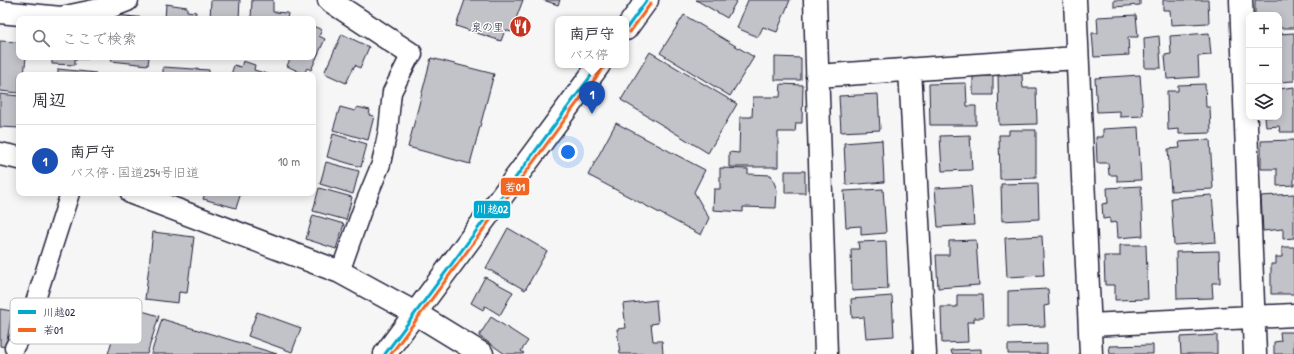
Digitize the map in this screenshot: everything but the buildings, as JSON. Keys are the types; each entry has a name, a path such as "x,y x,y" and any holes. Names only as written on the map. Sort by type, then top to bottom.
{"street":[{"path":"71,16 104,9 127,0"},
{"path":"328,0 411,54"},
{"path":"629,25 647,0"},
{"path":"815,0 826,354"},
{"path":"1075,0 1091,354"},
{"path":"1241,0 1255,354"},
{"path":"0,12 41,16"},
{"path":"818,76 1077,58"},
{"path":"384,354 597,68"},
{"path":"910,69 925,354"},
{"path":"0,154 16,157"},
{"path":"140,196 340,272 415,313 482,354"},
{"path":"1090,325 1294,315"}],"lane":[{"path":"340,272 362,210 381,164 388,130 392,92 411,54"},
{"path":"36,298 69,196"},
{"path":"14,348 16,344"}],"transit line":[{"name":"川越02","path":"629,25 647,0"},
{"name":"若01","path":"630,32 651,3"},
{"name":"川越02","path":"385,354 597,68"},
{"name":"若01","path":"391,354 603,68"}],"place":[{"name":"泉の里","path":"520,27"},
{"name":"南戸守","path":"592,114"}]}
